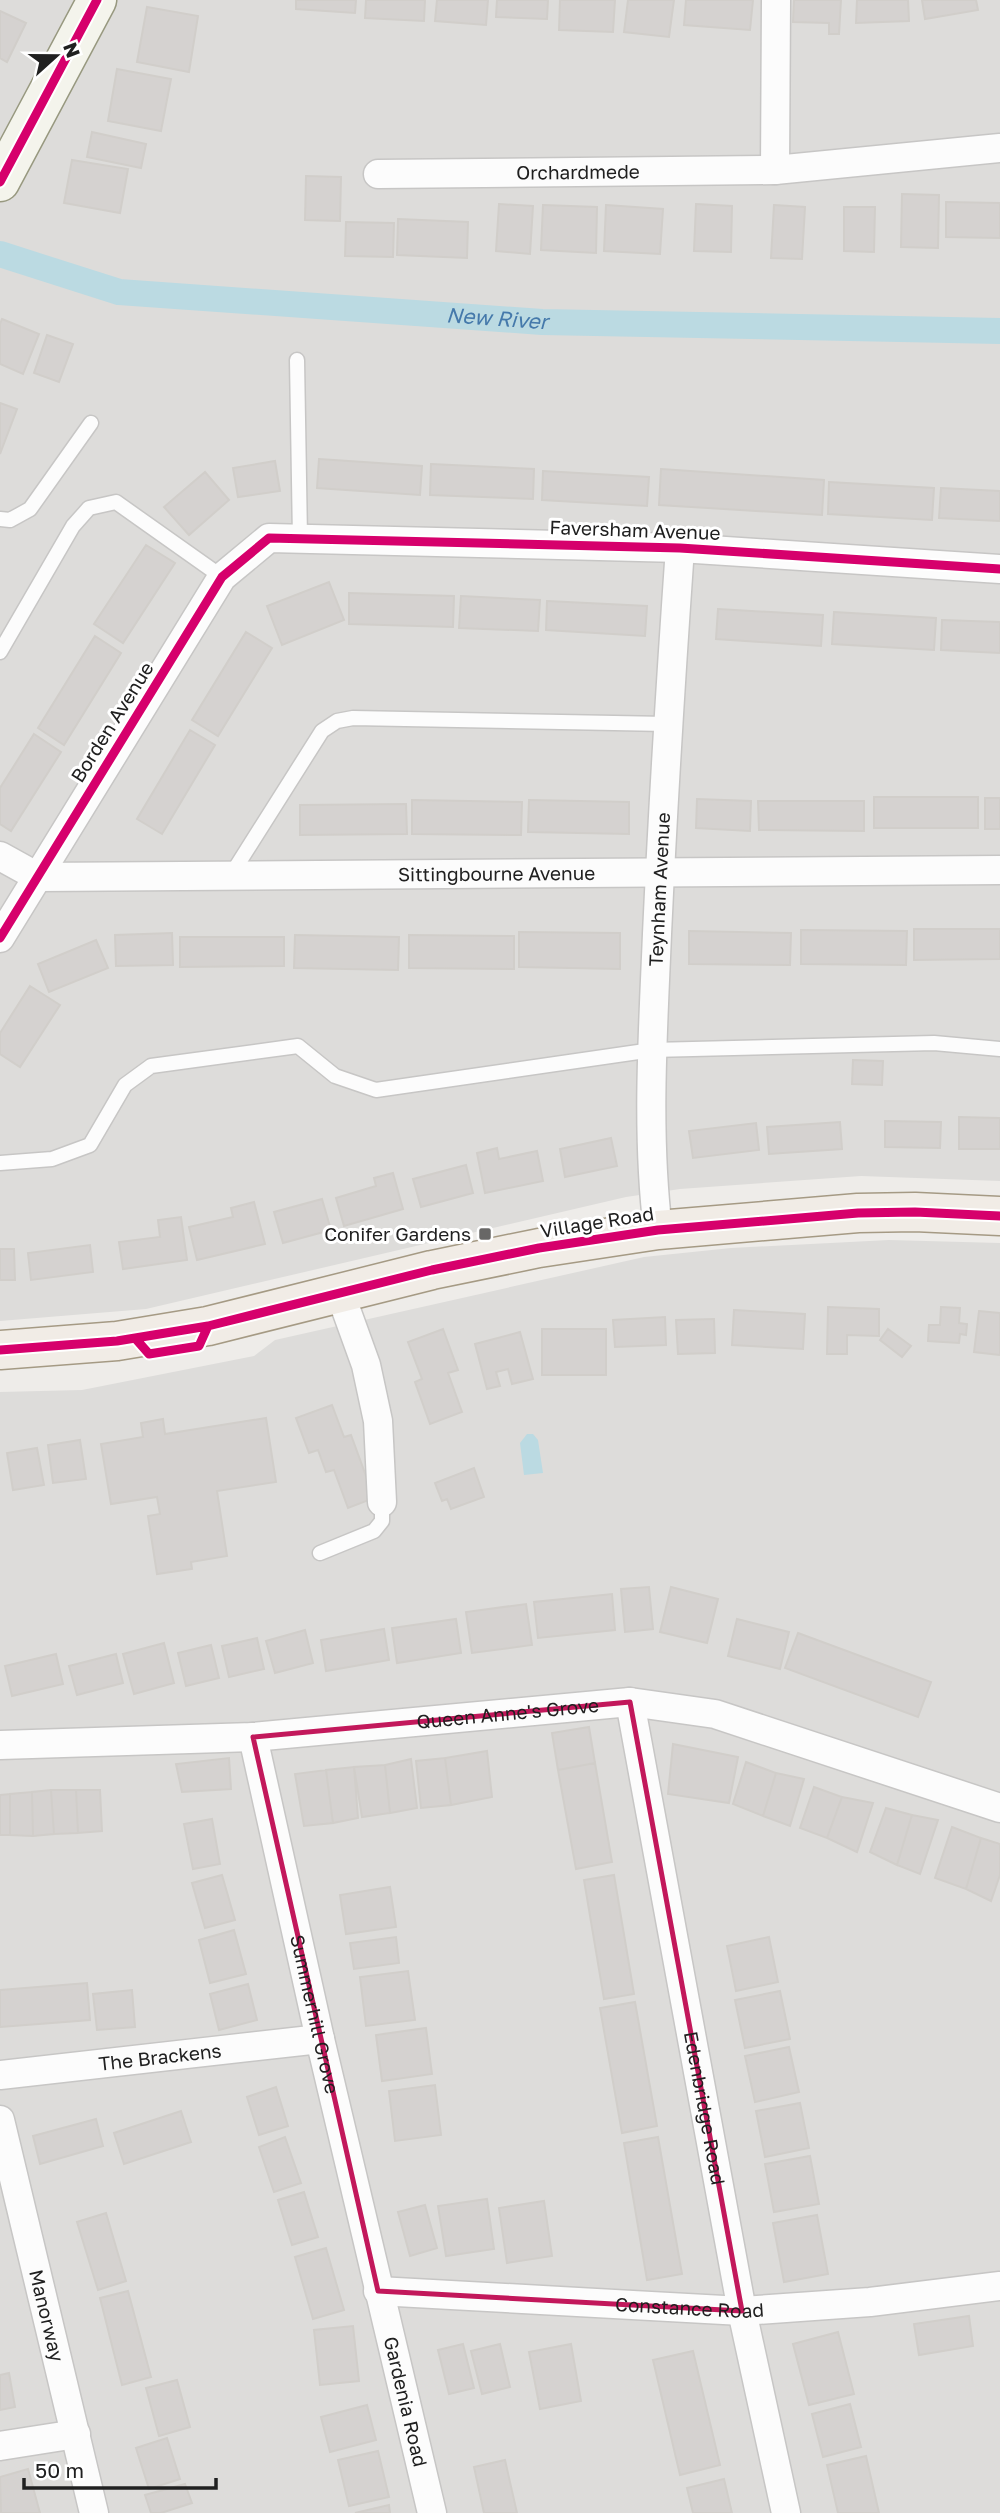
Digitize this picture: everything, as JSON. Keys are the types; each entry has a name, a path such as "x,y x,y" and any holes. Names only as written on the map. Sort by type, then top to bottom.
{"main road":[{"name":"Village Road","path":"0,1350 126,1340 232,1321 432,1270 538,1248 657,1230 858,1213 915,1212 1000,1216"}],"street":[{"path":"0,182 11,136 97,0"},
{"path":"775,170 776,0"},
{"name":"Orchardmede","path":"378,174 775,170 1000,148"},
{"name":"Faversham Avenue","path":"269,538 680,548 1000,569"},
{"name":"Borden Avenue","path":"0,938 222,577 269,538"},
{"name":"Teynham Avenue","path":"657,1230 653,1171 652,1050 667,724 680,548"},
{"name":"Sittingbourne Avenue","path":"0,856 38,877 1000,870"},
{"path":"340,1293 366,1365 378,1421 382,1502"},
{"name":"Queen Anne's Grove","path":"0,1745 253,1737 630,1702 715,1714 1000,1808"},
{"name":"Edenbridge Road","path":"630,1702 741,2311 786,2513"},
{"name":"Summerhill Grove","path":"253,1737 378,2291"},
{"name":"The Brackens","path":"0,2075 320,2039"},
{"name":"Manorway","path":"0,2120 94,2513"},
{"name":"Constance Road","path":"378,2291 741,2311 870,2302 1000,2286"},
{"name":"Gardenia Road","path":"378,2291 432,2513"},
{"path":"0,2446 76,2434"}],"lane":[{"path":"298,360 300,538"},
{"path":"0,519 10,520 30,509 91,423"},
{"path":"0,652 73,526 89,508 116,502 222,577"},
{"path":"231,875 322,731 337,721 353,718 667,724"},
{"path":"0,1163 52,1159 90,1145 125,1085 151,1066 298,1046 335,1076 376,1090 652,1050 934,1043 1000,1049"},
{"path":"320,1553 374,1531 382,1521 382,1502"}],"highlighted area":[{"path":"630,1702 742,2311 378,2291 253,1737"}],"shaded area":[{"path":"0,0 1000,0 1000,1181 861,1176 680,1189 626,1197 146,1309 0,1321"},
{"path":"889,1240 1000,1243 1000,2513 0,2513 0,1392 82,1390 254,1356 275,1340 644,1257 731,1248"}],"water":[{"path":"527,1434 533,1434 538,1440 543,1473 524,1475 520,1443"}],"building":[{"path":"296,0 356,0 355,13 296,9"},
{"path":"366,0 425,0 424,21 365,18"},
{"path":"437,0 488,0 486,25 435,21"},
{"path":"497,0 548,0 547,19 496,17"},
{"path":"560,0 615,0 613,32 559,30"},
{"path":"628,0 674,0 669,37 624,32"},
{"path":"686,0 753,0 750,30 684,25"},
{"path":"794,0 841,0 839,34 829,34 829,23 793,22"},
{"path":"857,0 908,0 909,21 856,23"},
{"path":"922,0 976,0 978,10 925,19"},
{"path":"147,7 198,16 189,72 137,62"},
{"path":"0,11 26,23 7,62 0,58"},
{"path":"117,69 171,79 161,131 108,121"},
{"path":"92,132 146,144 141,168 87,157"},
{"path":"72,160 128,169 120,213 64,203"},
{"path":"306,176 341,177 340,221 305,220"},
{"path":"902,194 939,195 938,248 901,247"},
{"path":"946,202 1000,203 1000,238 946,237"},
{"path":"499,204 533,206 530,254 496,251"},
{"path":"696,204 732,206 731,252 694,251"},
{"path":"543,205 597,207 596,253 541,250"},
{"path":"606,205 663,209 660,254 604,251"},
{"path":"774,205 805,207 802,259 771,258"},
{"path":"844,207 875,207 874,252 844,251"},
{"path":"398,219 468,222 467,258 397,255"},
{"path":"346,222 394,223 393,257 345,256"},
{"path":"2,319 39,334 23,374 0,364"},
{"path":"47,335 73,344 59,382 34,373"},
{"path":"0,403 17,409 0,454"},
{"path":"319,459 422,466 420,495 317,488"},
{"path":"275,461 280,491 238,497 233,468"},
{"path":"431,464 534,469 533,499 430,495"},
{"path":"661,469 824,480 822,515 659,505"},
{"path":"543,471 649,477 647,506 542,500"},
{"path":"205,472 229,500 189,535 164,507"},
{"path":"829,482 934,488 932,520 828,514"},
{"path":"941,488 1000,491 1000,521 939,518"},
{"path":"146,545 175,563 123,643 94,624"},
{"path":"329,582 344,620 282,645 267,606"},
{"path":"349,593 454,596 453,627 349,624"},
{"path":"461,596 540,600 538,631 459,628"},
{"path":"547,601 647,606 645,636 546,630"},
{"path":"718,609 823,615 821,646 716,639"},
{"path":"834,612 936,618 934,650 832,644"},
{"path":"942,620 1000,622 1000,653 941,650"},
{"path":"246,632 272,648 218,736 192,720"},
{"path":"95,636 121,653 64,745 38,728"},
{"path":"190,730 215,745 162,834 137,819"},
{"path":"34,734 61,752 11,831 0,824 0,788"},
{"path":"874,797 978,797 978,828 874,828"},
{"path":"985,798 1000,798 1000,829 985,829"},
{"path":"697,799 751,801 750,831 696,828"},
{"path":"412,800 522,802 521,835 412,834"},
{"path":"529,800 629,802 629,834 528,832"},
{"path":"758,801 864,801 864,831 759,830"},
{"path":"406,804 407,834 300,835 300,805"},
{"path":"914,929 1000,929 1000,959 914,960"},
{"path":"801,930 907,931 906,965 801,964"},
{"path":"689,931 791,933 790,965 689,964"},
{"path":"519,932 620,933 620,969 519,967"},
{"path":"172,933 173,965 116,966 115,935"},
{"path":"295,935 399,937 398,970 294,968"},
{"path":"409,935 514,936 514,969 409,968"},
{"path":"180,937 284,937 284,966 180,967"},
{"path":"96,940 108,968 49,992 38,964"},
{"path":"30,986 60,1005 20,1067 0,1054 0,1033"},
{"path":"853,1060 883,1061 882,1085 852,1084"},
{"path":"959,1117 1000,1118 1000,1149 959,1149"},
{"path":"885,1121 941,1122 940,1148 885,1147"},
{"path":"840,1122 842,1149 769,1154 767,1127"},
{"path":"756,1123 759,1150 693,1158 689,1131"},
{"path":"611,1138 617,1166 565,1177 560,1149"},
{"path":"497,1148 499,1159 537,1151 543,1181 485,1193 477,1153"},
{"path":"466,1165 473,1193 421,1207 413,1179"},
{"path":"393,1173 403,1209 344,1226 336,1198 376,1186 374,1178"},
{"path":"322,1199 331,1230 283,1243 274,1212"},
{"path":"254,1202 265,1244 197,1260 189,1227 233,1217 231,1208"},
{"path":"181,1217 187,1260 123,1269 119,1242 160,1237 158,1220"},
{"path":"90,1245 93,1272 31,1280 28,1253"},
{"path":"0,1249 14,1249 15,1280 0,1280"},
{"path":"828,1307 879,1309 879,1336 847,1335 847,1354 827,1354"},
{"path":"941,1307 960,1308 959,1323 967,1324 966,1335 960,1334 959,1343 928,1341 929,1325 940,1325"},
{"path":"734,1310 805,1314 803,1349 732,1345"},
{"path":"979,1311 1000,1313 1000,1355 974,1352"},
{"path":"665,1317 666,1345 615,1347 613,1320"},
{"path":"714,1319 715,1353 678,1354 676,1320"},
{"path":"443,1329 458,1370 448,1373 462,1412 430,1424 415,1382 422,1379 408,1342"},
{"path":"542,1329 606,1329 606,1375 542,1375"},
{"path":"888,1329 911,1346 902,1357 880,1340"},
{"path":"520,1332 533,1379 512,1384 508,1369 496,1372 500,1386 487,1389 475,1344"},
{"path":"332,1405 344,1437 351,1435 374,1498 348,1508 334,1470 326,1472 318,1450 309,1453 296,1418"},
{"path":"266,1418 276,1482 217,1491 227,1556 191,1562 192,1569 157,1574 148,1516 160,1514 157,1497 111,1504 101,1444 143,1437 141,1423 163,1419 165,1434"},
{"path":"80,1440 86,1479 53,1483 48,1445"},
{"path":"37,1448 44,1485 13,1490 7,1453"},
{"path":"474,1468 484,1497 451,1509 447,1499 442,1501 435,1483"},
{"path":"649,1587 653,1629 625,1632 621,1589"},
{"path":"671,1587 718,1599 707,1643 660,1632"},
{"path":"612,1594 615,1630 538,1638 534,1602"},
{"path":"526,1604 532,1645 472,1653 466,1612"},
{"path":"456,1619 461,1653 397,1663 392,1628"},
{"path":"737,1619 789,1632 780,1669 728,1656"},
{"path":"384,1629 389,1660 326,1671 321,1640"},
{"path":"305,1630 313,1663 275,1673 266,1641"},
{"path":"798,1633 931,1682 918,1717 785,1668"},
{"path":"257,1638 264,1669 229,1677 222,1646"},
{"path":"164,1643 174,1683 134,1694 123,1654"},
{"path":"211,1645 219,1678 186,1686 178,1653"},
{"path":"56,1654 63,1684 12,1696 5,1666"},
{"path":"116,1654 123,1683 77,1695 69,1666"},
{"path":"589,1727 595,1763 558,1770 552,1733"},
{"path":"673,1744 738,1757 729,1803 668,1794"},
{"path":"487,1751 492,1797 451,1805 445,1758"},
{"path":"229,1758 231,1789 182,1792 176,1764"},
{"path":"445,1758 451,1805 421,1808 416,1761"},
{"path":"411,1759 417,1808 390,1813 385,1765"},
{"path":"746,1762 776,1773 763,1816 733,1804"},
{"path":"595,1763 612,1862 576,1869 558,1770"},
{"path":"385,1765 390,1813 362,1817 354,1767"},
{"path":"354,1767 358,1818 333,1823 326,1770"},
{"path":"326,1770 333,1823 304,1826 295,1774"},
{"path":"776,1773 804,1779 790,1826 763,1816"},
{"path":"814,1787 842,1797 827,1838 800,1828"},
{"path":"51,1790 54,1834 33,1836 32,1792"},
{"path":"51,1790 76,1790 78,1833 54,1834"},
{"path":"76,1790 100,1790 102,1831 78,1833"},
{"path":"32,1792 33,1836 10,1835 10,1794"},
{"path":"10,1794 10,1835 0,1835 0,1795"},
{"path":"842,1797 873,1803 857,1852 827,1838"},
{"path":"886,1808 912,1815 897,1865 870,1852"},
{"path":"912,1815 938,1820 920,1874 897,1865"},
{"path":"212,1819 220,1864 193,1869 184,1824"},
{"path":"952,1827 981,1838 966,1889 935,1878"},
{"path":"981,1838 1000,1844 1000,1875 991,1901 966,1889"},
{"path":"222,1875 235,1920 205,1928 192,1883"},
{"path":"614,1875 634,1994 604,1999 584,1880"},
{"path":"390,1887 396,1927 346,1934 340,1895"},
{"path":"234,1930 246,1974 210,1983 199,1940"},
{"path":"396,1937 399,1963 354,1969 350,1943"},
{"path":"769,1937 778,1982 736,1991 727,1946"},
{"path":"408,1971 415,2020 366,2026 360,1977"},
{"path":"87,1983 90,2020 0,2027 0,1990"},
{"path":"248,1984 257,2020 219,2030 210,1994"},
{"path":"132,1990 135,2027 97,2030 93,1994"},
{"path":"780,1991 790,2039 745,2048 735,2000"},
{"path":"635,2002 657,2126 622,2133 600,2008"},
{"path":"426,2028 432,2074 382,2081 376,2035"},
{"path":"789,2047 799,2092 755,2102 745,2056"},
{"path":"435,2085 441,2135 395,2141 389,2091"},
{"path":"276,2087 288,2126 259,2135 247,2097"},
{"path":"800,2103 809,2148 765,2157 756,2111"},
{"path":"181,2111 191,2142 124,2164 114,2133"},
{"path":"96,2119 103,2146 40,2164 33,2136"},
{"path":"285,2137 301,2183 274,2192 259,2147"},
{"path":"658,2137 682,2274 647,2280 624,2143"},
{"path":"810,2156 819,2204 774,2212 765,2164"},
{"path":"304,2192 318,2237 292,2245 278,2200"},
{"path":"487,2199 494,2249 446,2256 438,2206"},
{"path":"544,2201 552,2256 507,2263 499,2208"},
{"path":"425,2205 437,2248 410,2256 398,2212"},
{"path":"106,2213 126,2281 98,2290 77,2222"},
{"path":"817,2215 828,2274 784,2282 773,2223"},
{"path":"326,2248 344,2310 313,2319 295,2257"},
{"path":"128,2291 151,2377 122,2385 100,2298"},
{"path":"969,2316 973,2346 919,2355 914,2324"},
{"path":"353,2326 359,2381 320,2385 314,2330"},
{"path":"838,2332 854,2394 809,2405 793,2344"},
{"path":"463,2344 474,2388 449,2394 438,2350"},
{"path":"500,2344 510,2387 482,2394 471,2351"},
{"path":"571,2344 581,2401 540,2409 529,2352"},
{"path":"693,2351 720,2465 680,2475 653,2360"},
{"path":"9,2373 15,2407 0,2410 0,2375"},
{"path":"177,2380 190,2427 159,2436 146,2388"},
{"path":"850,2404 861,2447 823,2457 812,2414"},
{"path":"367,2405 376,2440 330,2452 321,2417"},
{"path":"167,2438 180,2479 149,2489 136,2448"},
{"path":"378,2451 389,2497 349,2506 338,2460"},
{"path":"866,2456 879,2513 838,2513 827,2465"},
{"path":"505,2460 517,2513 484,2513 474,2467"},
{"path":"28,2469 40,2513 1,2513 0,2477"},
{"path":"724,2479 732,2513 693,2513 687,2488"},
{"path":"185,2484 192,2503 161,2513 151,2513 145,2495"},
{"path":"389,2505 390,2513 355,2513"}],"waterway":[{"name":"New River","path":"0,254 119,292 542,322 1000,331"}],"cycle path":[{"path":"0,182 97,0"},
{"path":"0,938 222,577 269,538 680,548 1000,569"},
{"path":"0,1350 117,1341 208,1326 432,1270 539,1248 658,1230 858,1213 915,1212 1000,1216"},
{"path":"135,1338 149,1354 199,1346 208,1326"}],"place":[{"name":"Conifer Gardens","path":"485,1234"}]}
